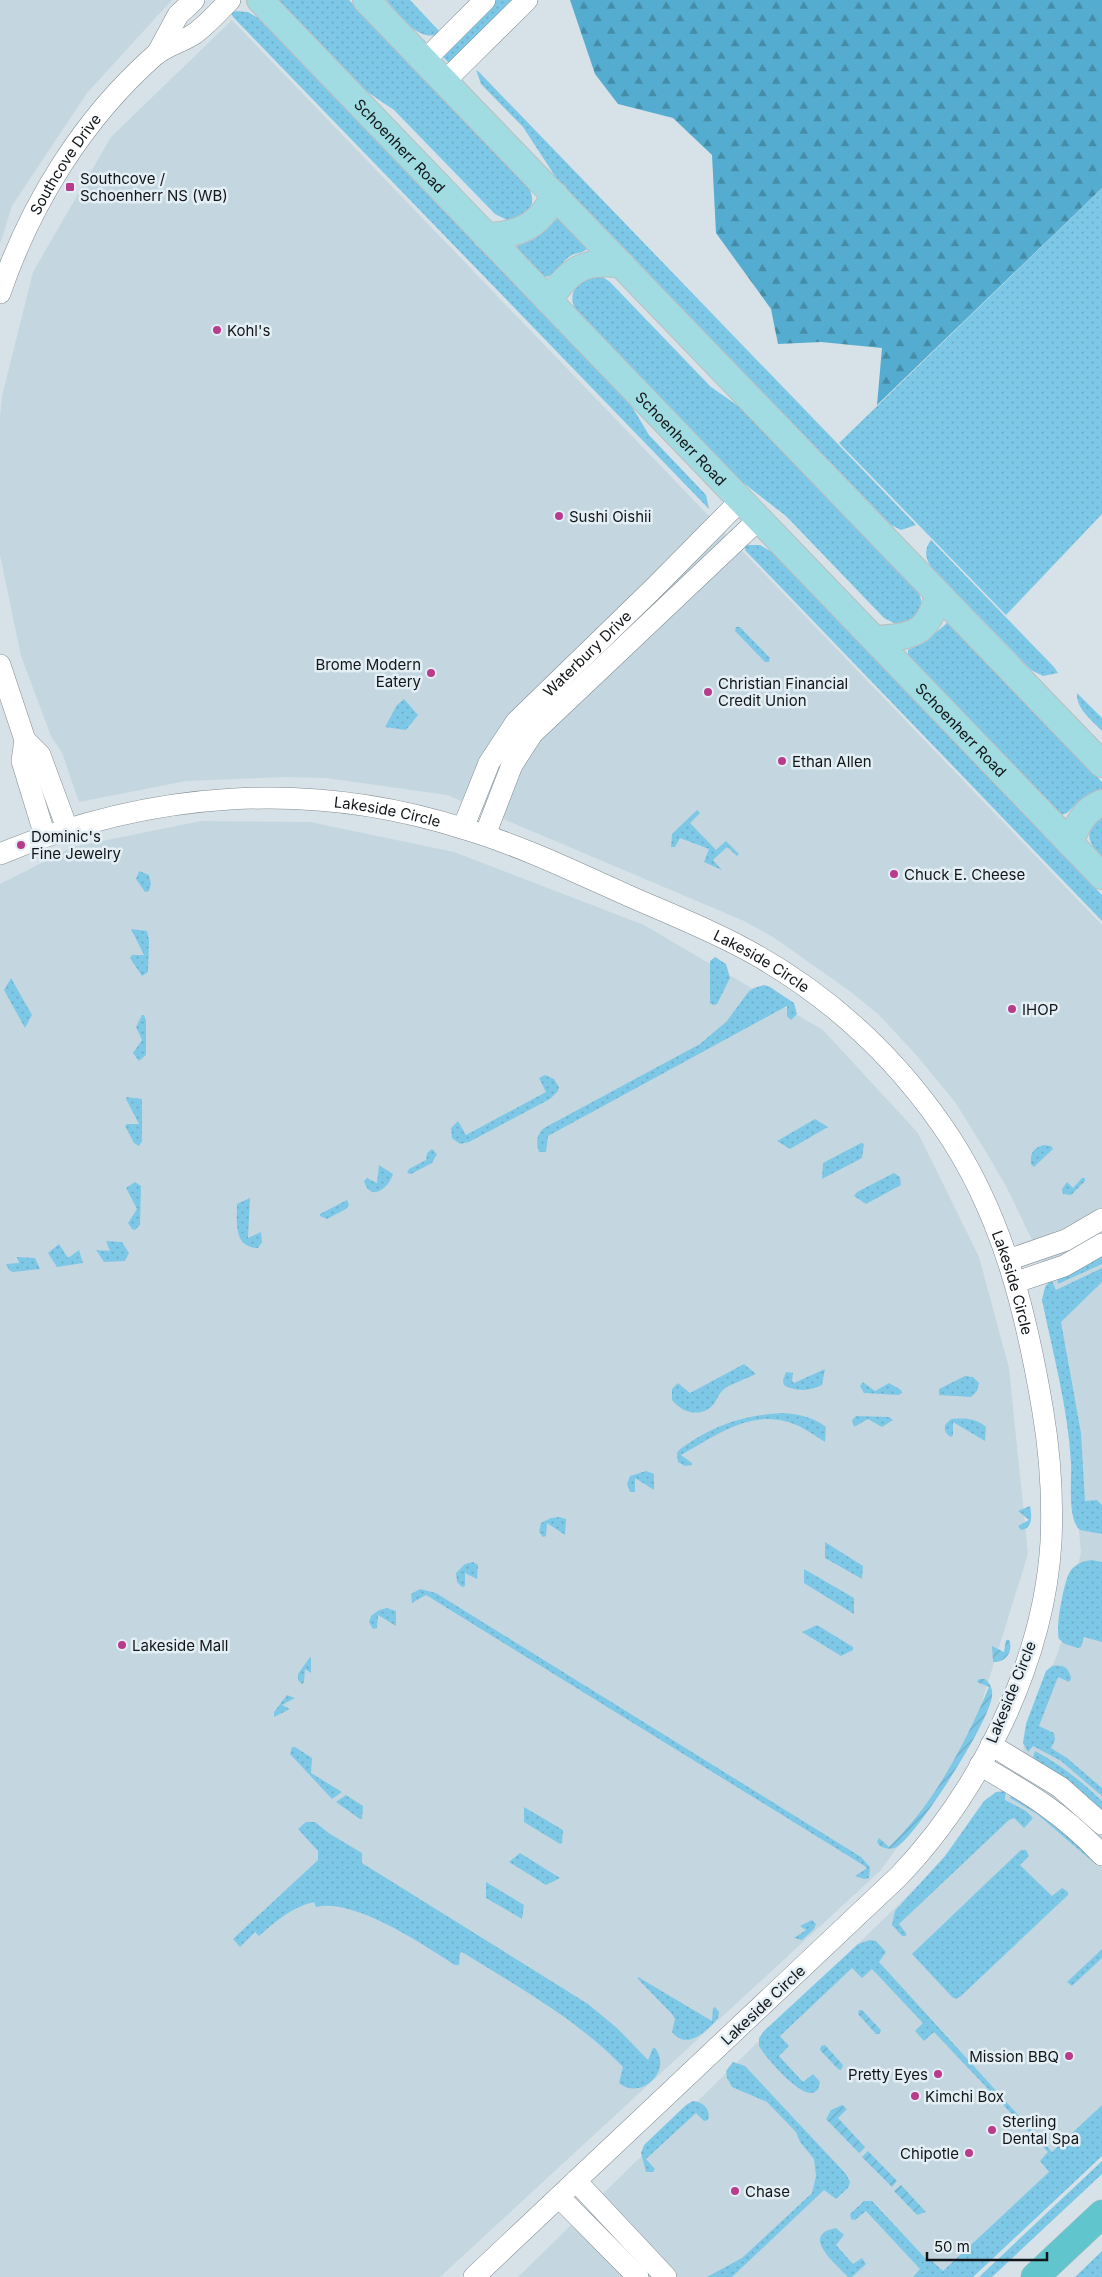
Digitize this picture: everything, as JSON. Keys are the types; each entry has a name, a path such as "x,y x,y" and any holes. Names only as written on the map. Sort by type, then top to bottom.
{"highway":[{"path":"1035,2277 1102,2214"}],"main road":[{"name":"Schoenherr Road","path":"260,0 1102,876"},
{"path":"366,0 1102,764"},
{"path":"486,236 503,236 526,229 545,211 555,195"},
{"path":"548,300 565,279 582,266 604,262 622,265"},
{"path":"875,639 899,638 920,631 932,615 938,594"},
{"path":"1070,843 1082,817 1102,803"}],"street":[{"name":"Southcove Drive","path":"0,293 23,234 42,198 66,160 110,101 157,54 178,15 194,0"},
{"name":"Southcove Drive","path":"157,54 195,34 230,0"},
{"path":"424,60 485,0"},
{"path":"445,81 527,0"},
{"name":"Waterbury Drive","path":"463,828 489,763 516,722 655,587 741,500"},
{"name":"Waterbury Drive","path":"485,835 512,765 532,734 759,518"},
{"path":"0,665 25,740 40,755 68,828"},
{"path":"25,740 22,761 45,836"},
{"name":"Lakeside Circle","path":"0,854 68,828 161,806 230,799 275,798 328,801 406,813 485,835 588,877 748,950 786,973 860,1029 892,1062 940,1122 976,1182 1016,1282 1033,1354 1049,1449 1050,1544 1044,1592 1032,1646 1020,1679 991,1745 955,1808 899,1876 474,2277"},
{"path":"1008,1260 1066,1240 1102,1219"},
{"path":"1016,1282 1064,1266 1102,1244"},
{"path":"991,1745 1048,1779 1102,1824"},
{"path":"980,1765 1046,1805 1074,1826 1102,1856"},
{"path":"576,2181 666,2277"},
{"path":"559,2198 638,2277"}],"shaded area":[{"path":"0,0 172,0 87,93 12,206 0,244"},
{"path":"277,0 349,0 526,183 532,197 532,203 527,212 509,221 495,214 394,110 360,87"},
{"path":"386,0 410,0 441,33 425,35 417,31 403,20"},
{"path":"495,0 518,0 449,63 442,56"},
{"path":"236,11 248,12 258,18 631,405 649,435 706,495 709,509 233,17 231,13"},
{"path":"232,20 1102,925 1102,2156 973,2277 518,2277 1005,1800 1062,1640 1081,1552 1056,1290 1006,1186 986,1152 955,1102 918,1057 879,1015 851,992 773,937 744,921 447,795 326,778 286,777 186,781 79,802 62,753 51,736 21,656 0,555 0,417 2,396 33,272 111,137"},
{"path":"476,70 916,525 901,530 891,525 557,179 523,127 481,84"},
{"path":"1102,188 1102,514 1006,615 839,443"},
{"path":"558,218 588,248 571,255 551,275 544,277 519,251 517,246 536,238"},
{"path":"588,275 603,277 610,282 711,387 744,410 917,589 921,608 915,617 898,625 884,618 786,516 737,478 576,311 572,299 574,291"},
{"path":"931,540 1058,673 1043,676 1031,670 931,567 926,554"},
{"path":"760,545 774,553 1102,895 1102,921 745,550 745,546"},
{"path":"947,623 1102,782 1102,789 1079,801 1067,813 1061,815 908,655 908,650 926,641"},
{"path":"736,627 740,627 770,658 769,662 765,662 735,631"},
{"path":"1077,693 1102,718 1102,731 1082,709 1077,699"},
{"path":"404,699 418,715 406,730 385,727 397,705"},
{"path":"697,810 700,813 690,823 716,850 726,841 739,854 737,856 727,847 713,860 722,870 704,862 709,849 680,838 675,847 671,847 672,834"},
{"path":"1102,815 1102,857 1093,846 1089,836 1092,826"},
{"name":"Lakeside Mall","path":"201,821 310,822 454,852 644,925 823,1030 918,1133 979,1257 1009,1368 1028,1554 966,1753 880,1871 440,2277 0,2277 0,884 73,847"},
{"path":"139,871 149,875 151,884 149,891 145,892 136,879"},
{"path":"131,929 147,931 149,940 148,972 142,976 130,958 132,955 144,955"},
{"path":"715,957 726,964 730,978 717,1004 713,1005 710,1003 710,961"},
{"path":"11,978 32,1015 25,1028 4,990"},
{"path":"764,985 794,1003 797,1014 791,1020 787,1016 787,1006 548,1136 546,1152 539,1152 537,1139 539,1133 544,1128 700,1044 727,1021 749,991"},
{"path":"142,1015 144,1015 146,1020 146,1055 139,1061 133,1053 142,1040 136,1027"},
{"path":"545,1075 554,1079 559,1087 558,1091 550,1099 469,1142 460,1144 452,1138 451,1128 458,1121 466,1135 546,1092 539,1078"},
{"path":"127,1097 142,1099 142,1141 139,1146 134,1143 125,1126 127,1124 139,1124 126,1099"},
{"path":"815,1119 828,1127 790,1149 777,1141"},
{"path":"861,1143 864,1144 862,1158 822,1179 823,1163"},
{"path":"1044,1145 1051,1146 1053,1149 1034,1167 1031,1164 1032,1154 1035,1149"},
{"path":"432,1149 437,1154 432,1163 411,1174 407,1173 409,1169 426,1160 427,1153"},
{"path":"379,1165 393,1174 384,1188 375,1192 370,1191 364,1181 367,1178 377,1183"},
{"path":"894,1173 900,1177 901,1185 866,1204 854,1196 857,1192"},
{"path":"1082,1178 1085,1178 1085,1181 1071,1195 1063,1194 1062,1189 1067,1182 1073,1188"},
{"path":"135,1182 141,1186 140,1225 135,1230 128,1223 137,1209 126,1188"},
{"path":"250,1198 248,1238 261,1232 262,1242 258,1248 244,1244 238,1232 237,1204"},
{"path":"347,1200 349,1205 346,1209 327,1219 320,1216 320,1214"},
{"path":"106,1241 122,1242 129,1253 125,1261 104,1262 96,1250 110,1251"},
{"path":"59,1244 68,1258 79,1250 83,1263 57,1267 48,1253"},
{"path":"1102,1255 1102,1264 1058,1284 1057,1276"},
{"path":"17,1257 35,1258 40,1269 13,1272 9,1270 6,1264 19,1263"},
{"path":"1102,1268 1102,1282 1061,1322 1081,1433 1085,1501 1097,1500 1102,1505 1102,1534 1080,1530 1073,1517 1067,1422 1042,1300 1045,1287 1051,1279 1056,1290"},
{"path":"744,1364 756,1374 724,1389 713,1405 703,1412 686,1411 672,1400 672,1389 678,1383 690,1393"},
{"path":"825,1369 822,1385 818,1387 798,1390 784,1385 783,1380 786,1372 793,1373 792,1381 794,1383"},
{"path":"965,1376 973,1377 979,1383 977,1391 971,1397 939,1395 939,1389"},
{"path":"863,1382 875,1391 889,1383 901,1390 902,1393 898,1395 864,1393 860,1386"},
{"path":"783,1413 806,1417 826,1427 825,1442 808,1431 788,1422 774,1419 759,1420 745,1422 732,1427 681,1455 692,1465 685,1466 678,1462 677,1453 680,1449 717,1428 754,1416"},
{"path":"856,1416 889,1417 893,1420 882,1427 868,1419 854,1427 852,1420"},
{"path":"951,1419 970,1419 982,1424 986,1427 985,1441 953,1422 953,1435 951,1437 946,1432 945,1425"},
{"path":"646,1471 654,1474 654,1490 635,1478 635,1492 630,1492 627,1484 630,1476"},
{"path":"1030,1506 1030,1524 1021,1530 1018,1526 1029,1520 1018,1511"},
{"path":"559,1517 566,1519 565,1535 547,1523 546,1536 543,1537 539,1532 541,1523 551,1518"},
{"path":"825,1542 863,1566 862,1579 825,1558"},
{"path":"1092,1560 1102,1562 1102,1642 1084,1637 1081,1647 1078,1648 1065,1644 1059,1639 1058,1625 1061,1604 1071,1570 1081,1563"},
{"path":"473,1562 478,1565 477,1579 465,1573 465,1586 462,1587 457,1582 456,1573 465,1564"},
{"path":"804,1569 854,1598 854,1614 804,1583"},
{"path":"420,1589 436,1593 861,1857 870,1867 869,1878 864,1879 855,1876 867,1868 863,1865 426,1595 412,1603 411,1594"},
{"path":"387,1608 396,1611 396,1626 378,1615 377,1628 373,1629 369,1622 371,1616 379,1610"},
{"path":"817,1625 853,1647 853,1650 841,1656 802,1632"},
{"path":"1006,1640 1009,1640 1010,1644 1007,1656 1001,1661 993,1662 992,1646 1004,1652"},
{"path":"310,1657 311,1673 305,1669 304,1682 302,1684 298,1680 298,1674"},
{"path":"1052,1666 1065,1668 1069,1672 1071,1679 1069,1682 1058,1677 1039,1726 1054,1733 1055,1740 1051,1748 1067,1758 1102,1788 1102,1796 1061,1761 1033,1746 1028,1752 1023,1743 1026,1724 1046,1671"},
{"path":"979,1679 985,1679 988,1682 992,1689 992,1696 988,1709 967,1751 936,1799 908,1837 894,1848 880,1846 877,1842 879,1838 889,1847 905,1830 934,1793 947,1772 970,1730 989,1687 977,1682"},
{"path":"287,1695 295,1698 282,1705 290,1709 274,1717 274,1712"},
{"path":"292,1747 312,1758 311,1773 342,1792 332,1799 290,1754"},
{"path":"1035,1751 1062,1767 1102,1801 1102,1812 1078,1788 1034,1758"},
{"path":"1006,1791 1005,1800 1026,1811 1033,1818 1024,1828 1014,1818 1009,1820 899,1924 906,1933 906,1936 902,1936 892,1925 895,1911 945,1856 984,1801 996,1792"},
{"path":"1013,1792 1093,1858 1093,1862 1037,1814 1010,1798"},
{"path":"346,1795 363,1806 362,1819 336,1802"},
{"path":"524,1807 563,1830 562,1843 560,1844 524,1822"},
{"path":"306,1822 315,1822 330,1834 362,1853 362,1863 588,2004 617,2028 648,2060 653,2048 655,2048 660,2057 660,2066 652,2081 645,2086 636,2088 628,2088 619,2083 623,2067 586,2034 525,1991 462,1952 460,1953 459,1965 455,1965 407,1935 349,1909 331,1906 316,1907 314,1902 306,1904 285,1915 259,1936 255,1932 240,1947 233,1939 318,1860 318,1851 298,1829"},
{"path":"1021,1850 1026,1850 1029,1856 1020,1865 1052,1896 1062,1888 1068,1892 1068,1895 956,1999 912,1954"},
{"path":"520,1853 560,1878 546,1885 509,1862"},
{"path":"486,1882 524,1905 522,1919 486,1898"},
{"path":"812,1920 816,1924 814,1929 802,1940 794,1938 806,1930 800,1926"},
{"path":"870,1940 876,1941 886,1952 879,1962 1052,2152 1102,2105 1102,2156 973,2277 913,2277 920,2269 866,2211 855,2220 851,2219 850,2214 864,2201 872,2201 928,2261 932,2261 943,2271 1049,2172 1040,2161 1048,2152 934,2032 924,2041 915,2031 923,2023 872,1969 862,1978 852,1968 780,2036 789,2046 779,2056 803,2082 813,2074 820,2082 816,2091 809,2093 790,2082 759,2046 759,2038 764,2031 858,1944"},
{"path":"1102,1949 1102,1958 1072,1986 1067,1982"},
{"path":"638,1977 712,2021 713,2008 715,2007 719,2012 718,2018 703,2033 696,2037 684,2040 678,2037 672,2032 675,2019 672,2014"},
{"path":"859,2010 862,2010 881,2030 879,2034 876,2034 858,2014"},
{"path":"825,2045 843,2065 841,2070 820,2050 821,2046"},
{"path":"733,2062 745,2066 846,2174 850,2182 848,2188 836,2199 824,2190 732,2277 707,2277 742,2258 812,2193 816,2176 814,2159 800,2142 796,2132 767,2102 732,2087 727,2078 726,2071"},
{"path":"693,2101 706,2107 709,2116 708,2120 704,2121 696,2113 646,2159 655,2169 653,2172 646,2172 641,2153 644,2145 686,2105"},
{"path":"842,2105 847,2109 838,2118 865,2147 859,2153 826,2119 831,2110"},
{"path":"868,2151 897,2181 892,2187 862,2157"},
{"path":"1102,2161 1102,2174 992,2277 979,2277"},
{"path":"901,2185 926,2212 917,2215 894,2191"},
{"path":"836,2228 844,2235 836,2245 853,2264 862,2258 866,2264 852,2277 848,2277 829,2258 820,2243 821,2237 825,2232"},
{"path":"1102,2251 1102,2277 1075,2277"}],"green space":[{"path":"570,0 1102,0 1102,188 877,405 882,348 821,342 778,344 771,309 716,233 712,155 673,118 618,104 595,74"}],"place":[{"name":"Southcove / Schoenherr NS (WB)","path":"70,187"},
{"name":"Kohl's","path":"217,330"},
{"name":"Sushi Oishii","path":"559,516"},
{"name":"Brome Modern Eatery","path":"431,673"},
{"name":"Christian Financial Credit Union","path":"708,692"},
{"name":"Ethan Allen","path":"782,761"},
{"name":"Dominic's Fine Jewelry","path":"21,845"},
{"name":"Chuck E. Cheese","path":"894,874"},
{"name":"IHOP","path":"1012,1009"},
{"name":"Lakeside Mall","path":"122,1645"},
{"name":"Mission BBQ","path":"1069,2056"},
{"name":"Pretty Eyes","path":"938,2074"},
{"name":"Kimchi Box","path":"915,2096"},
{"name":"Sterling Dental Spa","path":"992,2130"},
{"name":"Chipotle","path":"969,2153"},
{"name":"Chase","path":"735,2191"}]}
